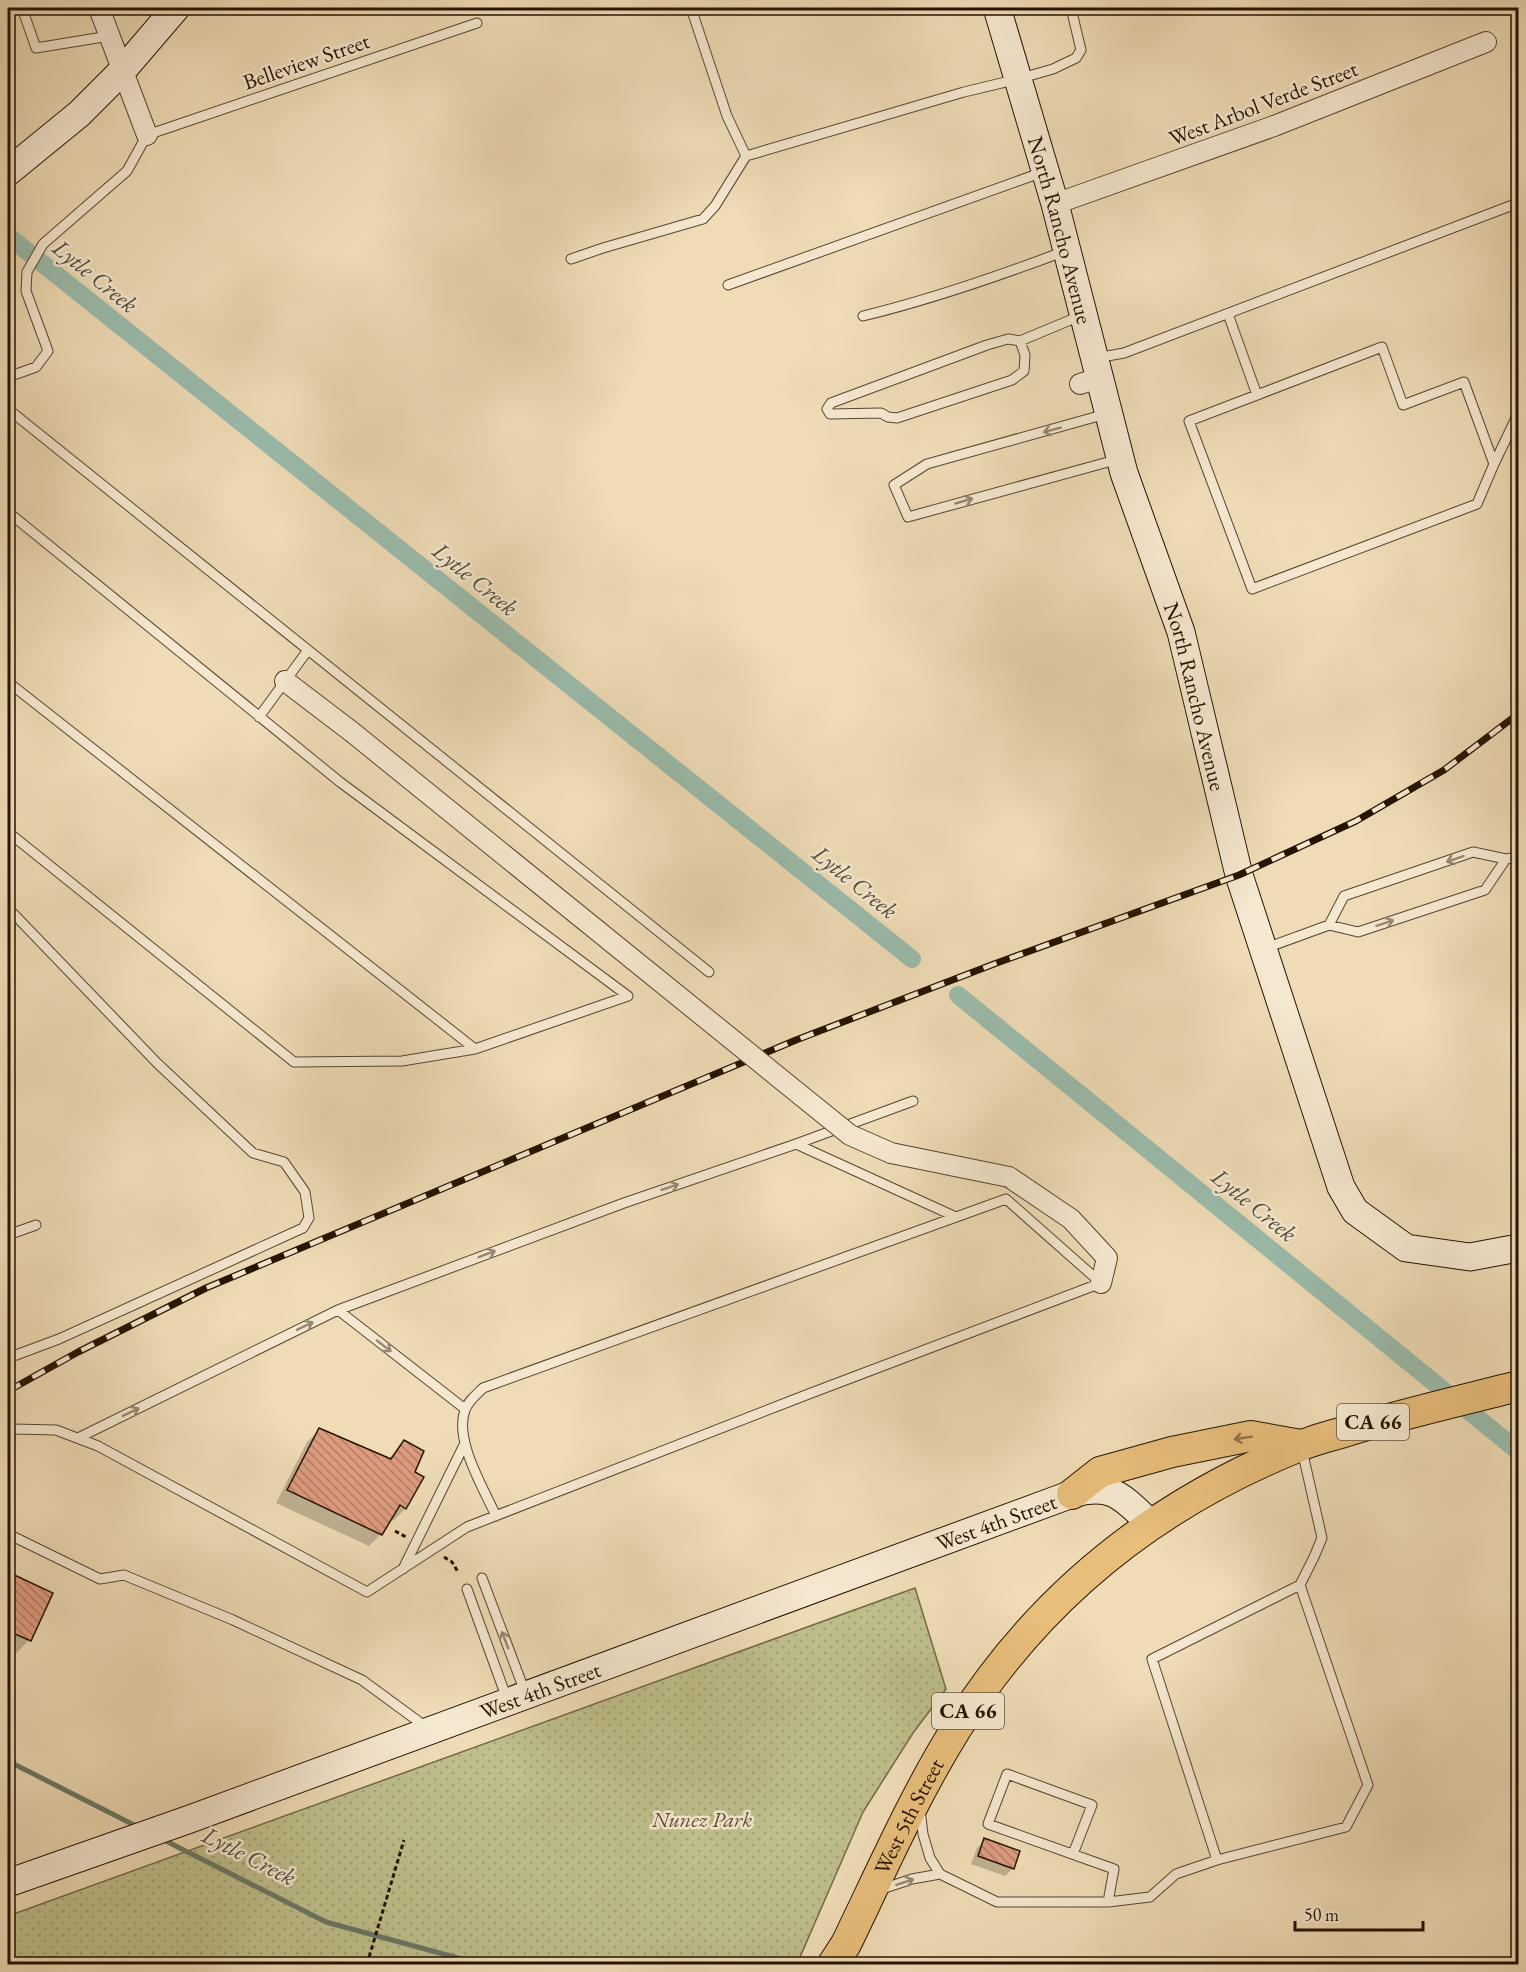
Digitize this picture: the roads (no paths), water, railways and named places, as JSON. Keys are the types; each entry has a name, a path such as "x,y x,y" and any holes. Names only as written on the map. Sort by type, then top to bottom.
{"main road":[{"name":"CA 66","path":"1151,1524 1223,1481 1301,1445 1374,1422 1518,1386"},
{"path":"1072,1494 1100,1472 1172,1452 1251,1436 1301,1445"},
{"name":"West 5th Street","path":"839,1954 918,1795 956,1729 997,1669 1019,1642 1093,1568 1151,1524"}],"street":[{"path":"99,8 147,135"},
{"path":"8,172 79,114 122,70 176,8"},
{"name":"North Rancho Avenue","path":"1005,9 1018,79 1055,204 1082,315 1091,374 1108,414 1120,459 1181,632 1239,875 1337,1177 1355,1211 1406,1248 1470,1257 1518,1248"},
{"name":"West Arbol Verde Street","path":"1055,204 1274,126 1486,42"},
{"path":"285,681 352,732 850,1135 891,1153 1009,1177 1071,1219 1107,1258 1101,1283"},
{"name":"West 4th Street","path":"8,1883 190,1819 1072,1494 1100,1489 1114,1493 1151,1524"}],"lane":[{"path":"22,8 36,48 109,36"},
{"path":"691,8 727,116 746,156"},
{"path":"572,259 703,219 715,206 746,156 964,92 1053,69 1076,58 1081,50 1071,8"},
{"name":"Belleview Street","path":"147,135 477,23"},
{"path":"8,377 36,367 48,351 26,291 27,272 43,244 127,171 147,135"},
{"path":"728,285 1045,172"},
{"path":"1091,374 1124,353 1518,204"},
{"path":"863,316 965,288 1065,251"},
{"path":"1228,314 1257,395"},
{"path":"1020,341 1025,355 1024,371 1012,380 897,418 881,413 830,414 827,409 831,402 987,345 1008,339 1020,341 1082,315"},
{"path":"1494,464 1464,382 1403,405 1382,347 1189,421 1252,589 1477,504 1518,414"},
{"path":"8,409 709,972"},
{"path":"1108,414 927,464 894,485 908,517 1120,459"},
{"path":"8,512 340,782 628,996 475,1049 402,1061 294,1062 8,832"},
{"path":"259,717 308,650"},
{"path":"8,682 475,1049"},
{"path":"1329,925 1344,896 1473,852 1506,859 1518,857"},
{"path":"1263,949 1329,925 1358,932 1485,890 1506,859"},
{"path":"8,908 157,1063 253,1153 284,1162 305,1192 309,1218 303,1228 59,1339 8,1358"},
{"path":"78,1438 338,1310 624,1203 914,1101"},
{"path":"796,1144 956,1217"},
{"path":"8,1431 13,1429 56,1430 98,1446 367,1592 467,1527 496,1516 1101,1283 1006,1199 483,1389 472,1398 465,1409 462,1426 464,1445 496,1516"},
{"path":"8,1235 36,1225"},
{"path":"338,1310 465,1409"},
{"path":"402,1569 464,1445"},
{"path":"1217,1860 1152,1659 1300,1585 1322,1538 1301,1445"},
{"path":"8,1534 100,1579 124,1575 233,1620 362,1680 431,1730"},
{"path":"482,1578 517,1698"},
{"path":"918,1795 923,1834 930,1858 940,1874 997,1902 1108,1902 1150,1897 1176,1874 1217,1860 1346,1827 1368,1785 1300,1585"},
{"path":"467,1589 517,1698"},
{"path":"1073,1854 1092,1806 1006,1774 988,1824 1114,1869 1108,1902"},
{"path":"870,1893 912,1879 940,1874"}],"waterway":[{"name":"Lytle Creek","path":"8,236 912,959"},
{"name":"Lytle Creek","path":"958,995 1518,1451"},
{"name":"Lytle Creek","path":"8,1761 138,1827"},
{"name":"Lytle Creek","path":"162,1839 326,1922 480,1964"}],"railway":[{"path":"8,1391 78,1352 206,1288 796,1040 994,964 1239,875 1356,821 1444,770 1518,714"}],"park label":[{"name":"Nunez Park","path":"702,1819"}]}
